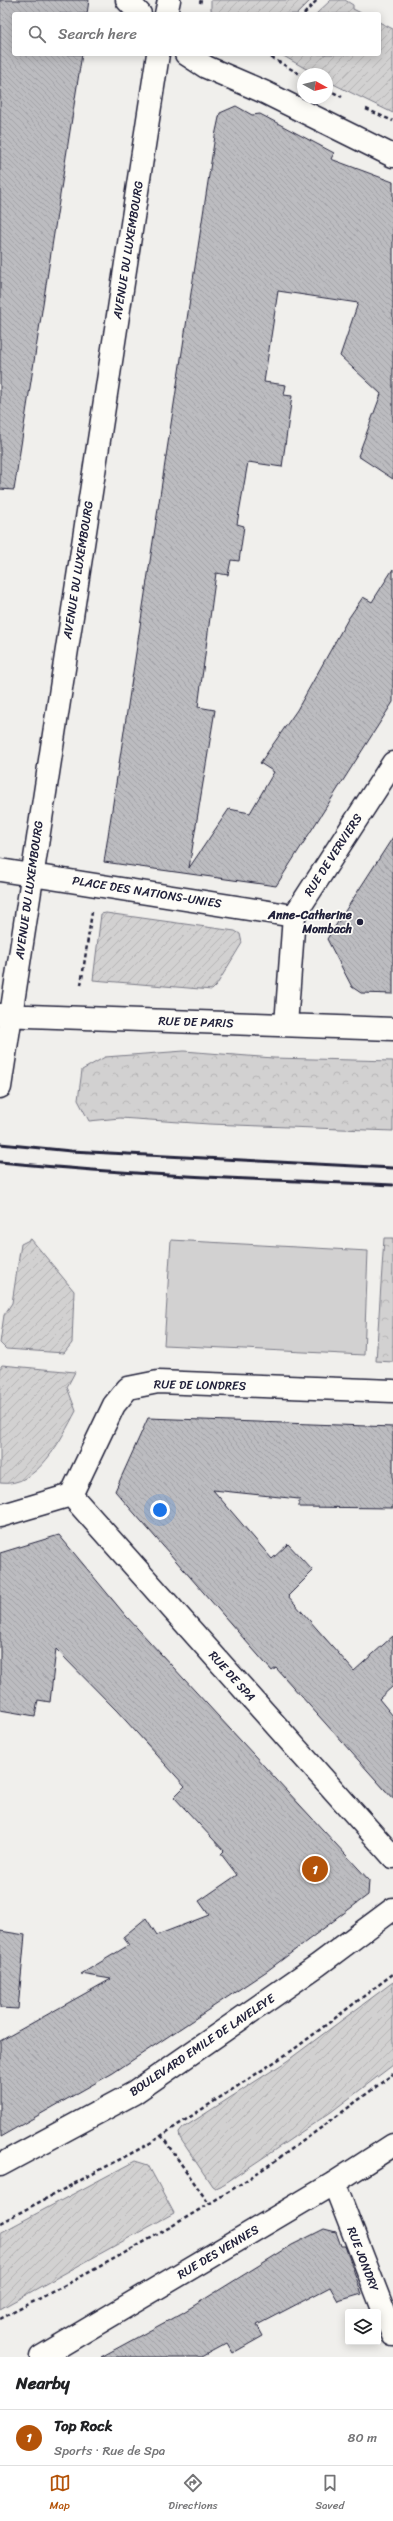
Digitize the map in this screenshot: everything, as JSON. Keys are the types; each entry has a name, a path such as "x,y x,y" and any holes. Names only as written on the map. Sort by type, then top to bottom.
{"street":[{"path":"127,0 138,12"},
{"path":"157,0 158,12"},
{"path":"166,12 169,0"},
{"name":"AVENUE DU LUXEMBOURG","path":"0,1086 5,1016 31,875 158,56"},
{"path":"189,56 206,67 264,92 393,156"},
{"name":"RUE DE VERVIERS","path":"286,1025 294,916 393,763"},
{"name":"PLACE DES NATIONS-UNIES","path":"0,870 294,916"},
{"name":"RUE DE PARIS","path":"5,1016 393,1029"},
{"name":"RUE DE LONDRES","path":"71,1495 114,1405 128,1388 158,1382 393,1391"},
{"path":"0,1516 71,1495"},
{"name":"RUE DE SPA","path":"71,1495 393,1857"},
{"name":"BOULEVARD EMILE DE LAVELEYE","path":"0,2165 134,2093 318,1965 393,1909"},
{"name":"RUE DES VENNES","path":"41,2357 334,2183 393,2145"},
{"name":"RUE JONDRY","path":"334,2183 393,2334"}],"path":[{"path":"306,12 317,0"},
{"path":"268,56 297,73"},
{"path":"333,92 345,99"},
{"path":"365,108 393,121"},
{"path":"81,985 93,906"},
{"path":"0,2223 147,2145 293,2050 393,1974"},
{"path":"0,2319 112,2261 208,2204 320,2129 393,2074"},
{"path":"161,2135 208,2204"}],"green space":[{"path":"211,0 311,0 299,12 214,12 211,10"},
{"path":"331,0 345,0 353,5 353,9 359,12 318,12"},
{"path":"381,23 393,29 393,113 333,84 333,68 304,68 284,56 381,56"},
{"path":"106,913 235,931 240,934 242,943 216,986 212,990 93,980 101,914"},
{"path":"184,1051 273,1058 393,1061 393,1131 209,1124 120,1118 89,1121 78,1100 82,1070 105,1057"},
{"path":"384,1238 393,1238 393,1362 376,1361"},
{"path":"31,1239 74,1291 72,1343 64,1353 6,1349 0,1343 4,1315 12,1303 21,1244"},
{"path":"171,1240 368,1251 364,1355 164,1345"},
{"path":"2,1365 75,1372 67,1387 76,1411 63,1435 47,1459 37,1470 26,1478 14,1482 0,1483 0,1368"},
{"path":"393,1982 393,2065 331,2112 224,2184 215,2188 212,2186 180,2138 179,2133 183,2128 287,2061"},
{"path":"135,2161 148,2165 174,2213 0,2309 0,2233"}],"building":[{"path":"0,0 89,0 87,12 12,12 12,56 82,56 14,490 0,489"},
{"path":"236,106 252,115 260,114 334,153 331,159 393,182 393,479 358,456 381,394 340,356 358,303 278,291 264,382 286,385 284,395 292,396 282,467 248,462 237,524 244,526 239,561 231,560 228,575 216,573 198,707 215,710 189,868 229,809 250,813 274,772 260,763 297,710 348,619 363,597 372,602 393,569 393,702 276,886 104,862 215,136 220,113"},
{"path":"393,837 393,994 361,993 352,987 327,939"},
{"path":"148,1418 393,1427 393,1508 299,1507 299,1499 213,1490 272,1559 288,1544 313,1571 288,1596 354,1671 393,1636 393,1686 379,1699 393,1716 393,1799 276,1668 272,1671 115,1491"},
{"path":"59,1535 126,1616 369,1880 368,1895 267,1971 113,2073 0,2137 0,2041 111,1979 81,1974 129,1945 123,1937 146,1918 157,1935 209,1915 199,1901 237,1875 221,1854 224,1851 174,1797 185,1786 117,1711 56,1649 50,1702 38,1700 35,1716 0,1710 0,1553"},
{"path":"0,1931 25,1935 18,2009 0,2008"},
{"path":"324,2229 336,2232 341,2246 345,2246 362,2294 338,2301 330,2287 257,2325 263,2336 233,2353 227,2343 201,2357 101,2357 182,2313 292,2245"}],"railway":[{"path":"0,1144 71,1151 393,1168"},
{"path":"0,1162 147,1174 393,1185"}],"place":[{"name":"Anne-Catherine Mombach","path":"360,922"},
{"name":"Top Rock","path":"315,1869"}]}
